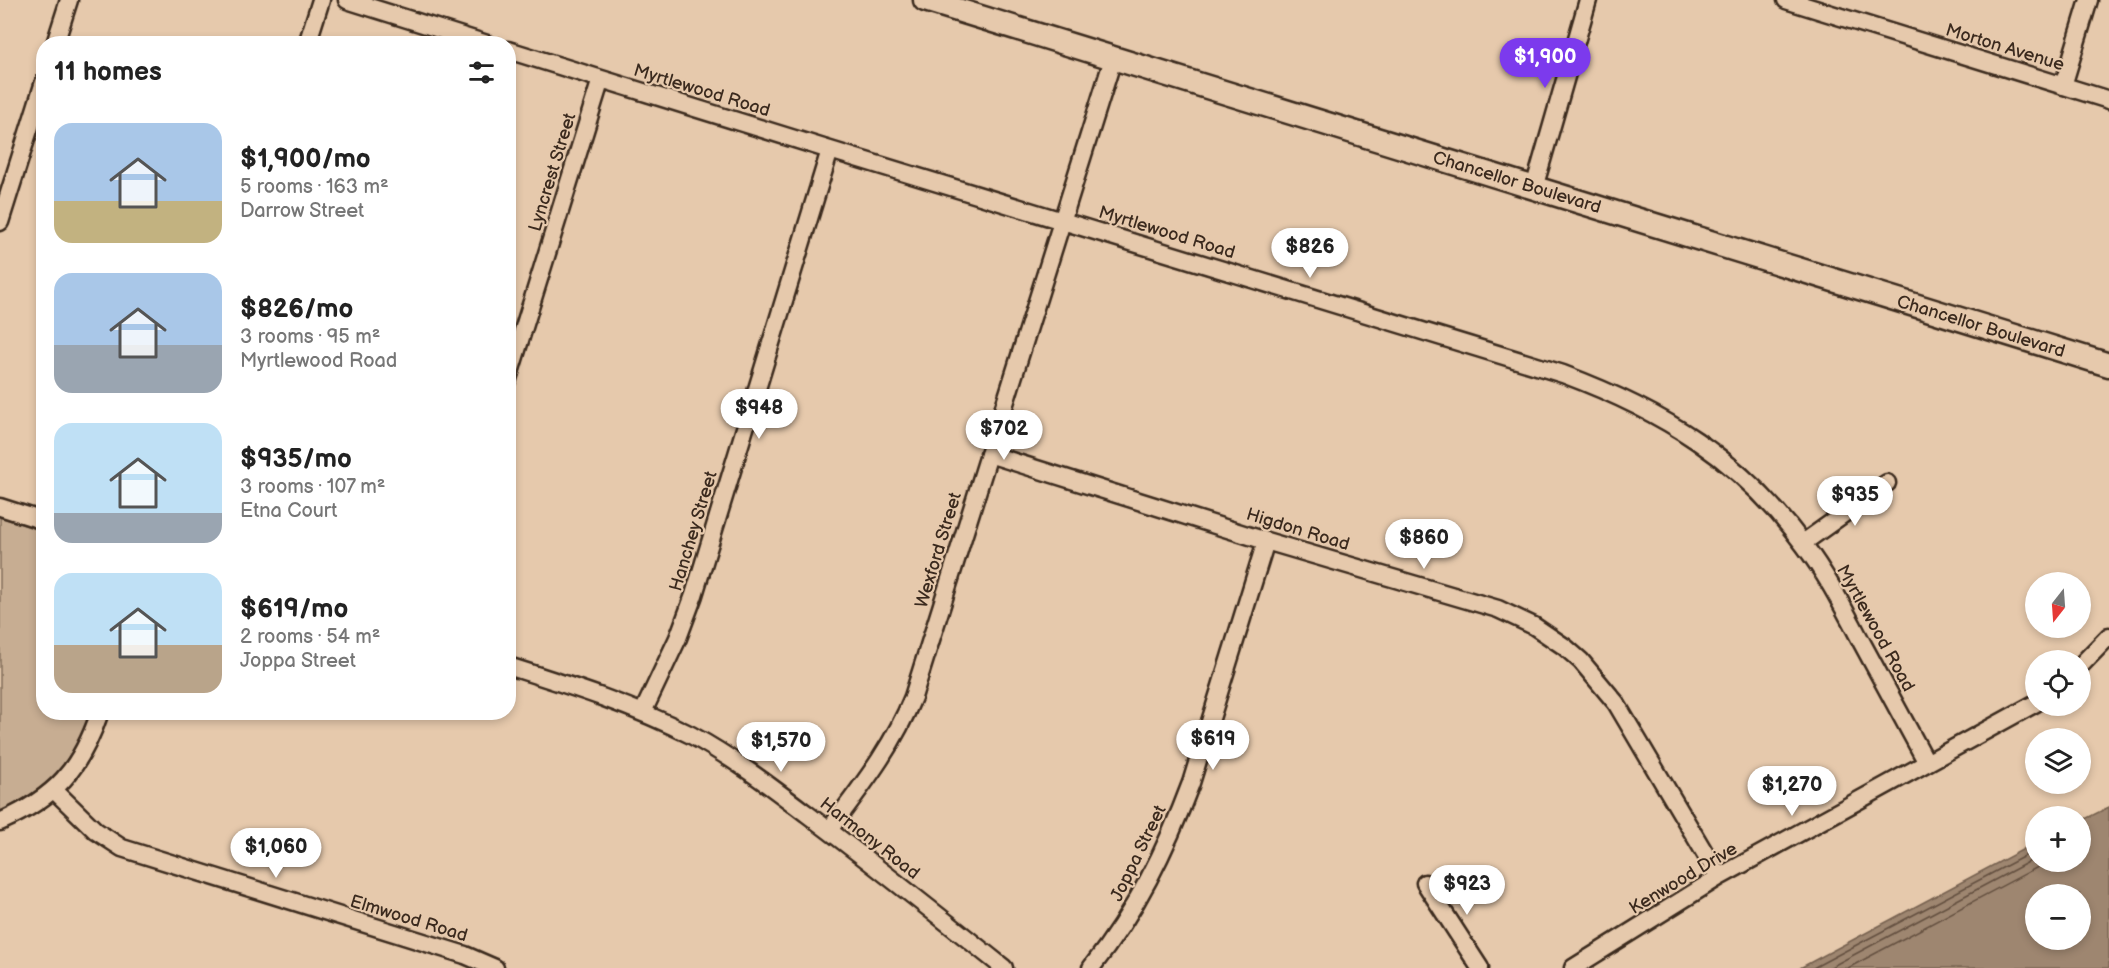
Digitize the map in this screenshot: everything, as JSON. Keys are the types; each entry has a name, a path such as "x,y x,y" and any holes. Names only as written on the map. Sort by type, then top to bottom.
{"street":[{"path":"58,36 69,0"},
{"path":"310,36 321,0"},
{"path":"347,0 462,36"},
{"name":"Chancellor Boulevard","path":"925,0 2109,365"},
{"path":"1534,188 1588,0"},
{"name":"Morton Avenue","path":"1786,0 1836,7 2109,100"},
{"path":"2063,86 2089,0"},
{"name":"Myrtlewood Road","path":"516,52 1552,370 1610,392 1666,420 1718,456 1765,498 1803,543 1842,606 1927,763"},
{"name":"Wexford Street","path":"829,830 879,762 903,721 915,689 1113,59"},
{"name":"Lyncrest Street","path":"516,353 601,79"},
{"path":"0,222 36,107"},
{"name":"Hanchey Street","path":"643,712 678,638 694,595 830,150"},
{"name":"Higdon Road","path":"988,454 1266,541 1498,609 1534,626 1565,647 1594,675 1616,703 1719,877"},
{"path":"1803,543 1887,483"},
{"path":"0,507 36,518"},
{"name":"Joppa Street","path":"1092,968 1136,905 1178,820 1266,541"},
{"path":"2091,655 2109,636"},
{"name":"Harmony Road","path":"516,669 643,712 693,736 731,759 829,830 1004,968"},
{"name":"Kenwood Drive","path":"1573,968 1719,877 2025,709"},
{"path":"0,822 54,790 85,748 97,720"},
{"name":"Elmwood Road","path":"54,790 96,831 122,848 465,955 495,968"},
{"path":"1425,883 1480,968"}],"shaded area":[{"path":"0,517 36,529 36,720 87,720 76,746 57,772 32,794 0,811"}],"water":[{"path":"2109,807 2109,968 1800,968 2025,848 2025,872 2091,872 2091,816"}]}
